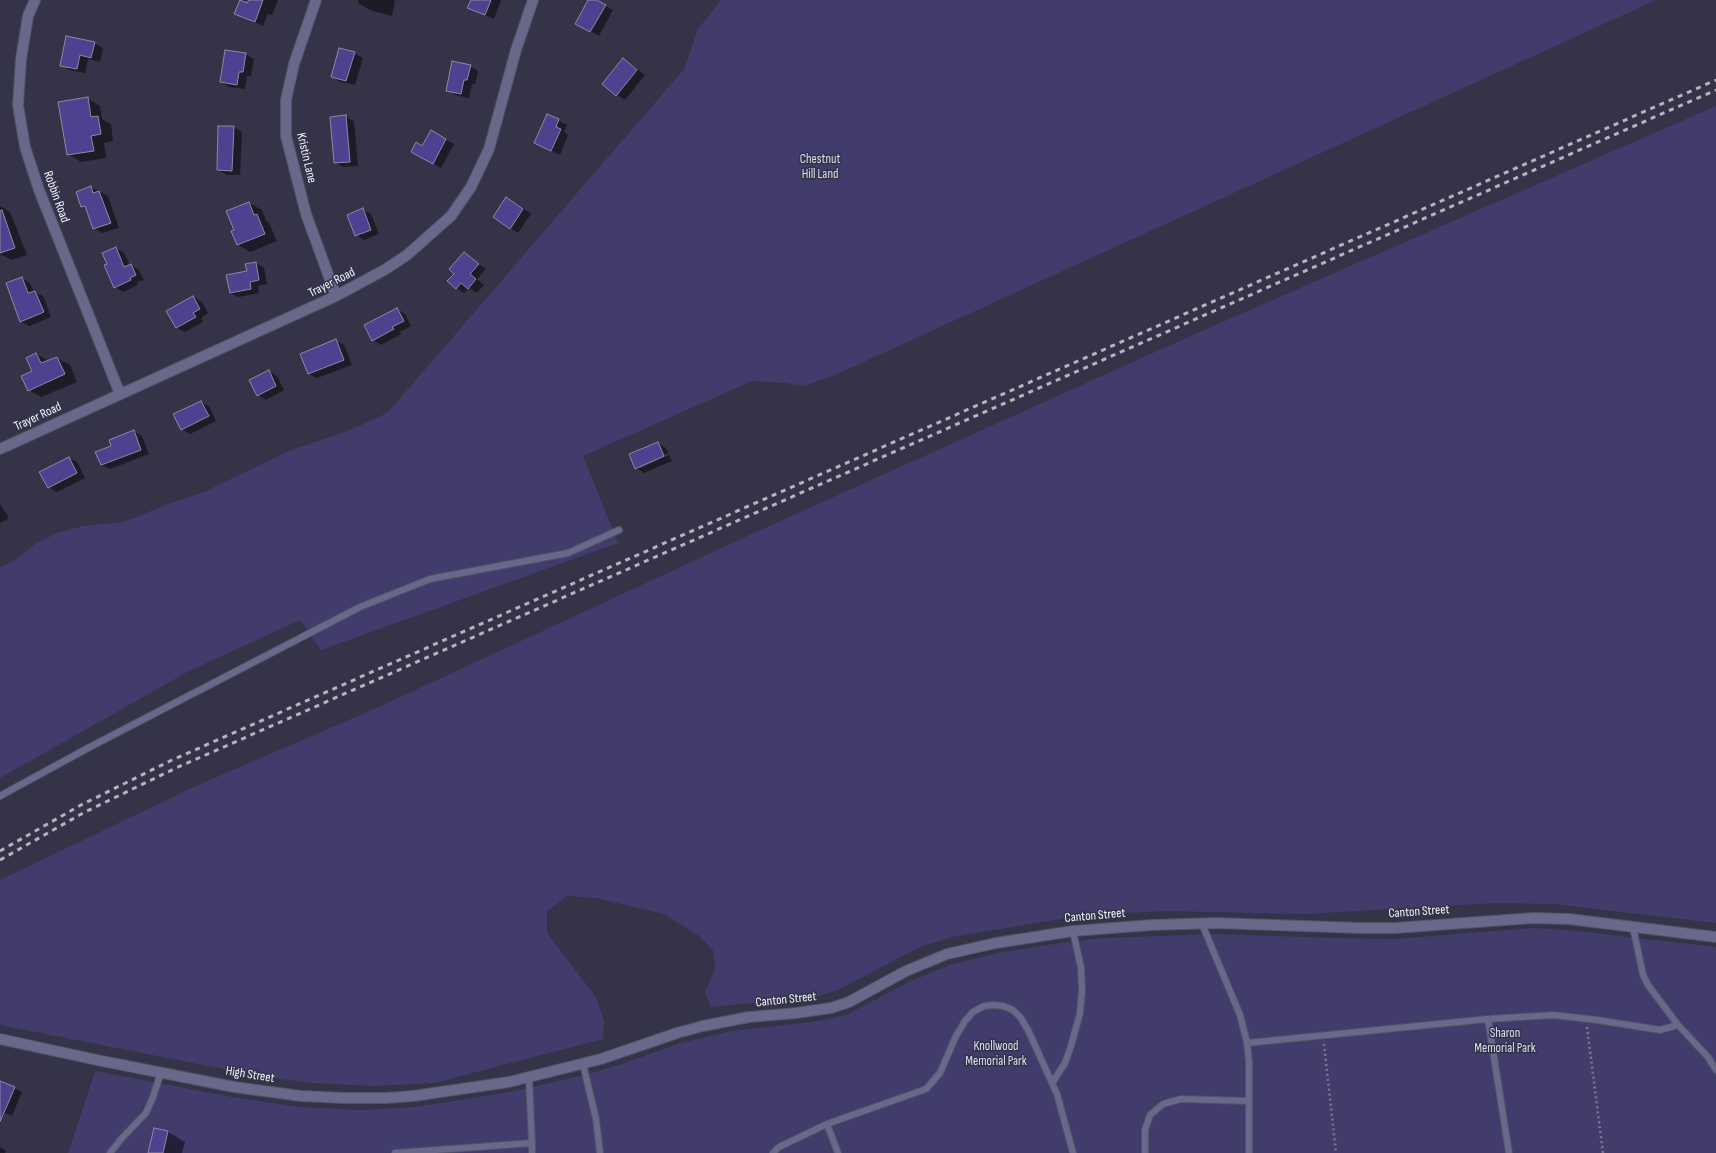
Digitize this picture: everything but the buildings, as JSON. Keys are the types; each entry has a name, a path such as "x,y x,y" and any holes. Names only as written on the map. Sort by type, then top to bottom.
{"street":[{"name":"Robbin Road","path":"36,0 28,16 21,59 18,105 25,147 38,190 120,394"},
{"name":"Kristin Lane","path":"316,0 294,64 286,100 286,136 306,214 336,296"},
{"name":"Trayer Road","path":"0,449 336,296 386,269 407,255 451,216 471,187 489,149 516,50 533,0"},
{"name":"Canton Street","path":"500,1083 619,1054 677,1033 703,1026 750,1017 810,1012 843,1005 906,971 947,954 996,943 1101,927 1202,924 1395,928 1534,918 1569,919 1716,936"},
{"name":"High Street","path":"0,1039 234,1087 302,1096 345,1098 414,1096 500,1083"}],"lane":[{"path":"0,796 102,741 360,607 430,579 568,553 619,530"},
{"path":"1202,924 1240,1015 1247,1043 1249,1062 1249,1153"},
{"path":"1633,927 1642,975 1678,1025 1708,1057 1716,1070"},
{"path":"1052,1083 1067,1057 1080,1013 1082,990 1081,968 1073,931"},
{"path":"774,1153 779,1147 828,1124 926,1089 940,1073 956,1036 965,1021 973,1012 984,1006 1003,1006 1013,1010 1021,1018 1028,1030 1057,1094 1072,1153"},
{"path":"1247,1043 1488,1019 1553,1015 1660,1030 1678,1025"},
{"path":"1488,1019 1509,1153"},
{"path":"582,1064 596,1119 601,1153"},
{"path":"110,1153 146,1113 161,1072"},
{"path":"529,1077 532,1153"},
{"path":"1145,1153 1145,1130 1150,1116 1163,1104 1181,1099 1249,1100"},
{"path":"828,1124 838,1153"},
{"path":"395,1153 532,1143"}],"path":[{"path":"1586,1019 1603,1153"},
{"path":"1323,1036 1336,1153"}],"green space":[{"name":"Chestnut Hill Land","path":"721,0 1656,0 835,375 804,386 752,381 583,456 618,543 321,650 300,620 189,671 0,778 0,568 18,558 35,544 57,533 83,526 124,522 168,504 204,492 289,451 345,432 380,417 390,410 685,68 698,29"},
{"path":"1716,106 1716,923 1553,904 1495,903 1305,914 1165,911 1085,915 952,937 920,947 838,990 815,997 711,1007 705,992 715,969 713,950 699,936 664,914 596,898 567,896 547,912 547,933 596,997 604,1021 603,1039 434,1083 374,1086 311,1083 259,1076 0,1025 0,880 196,786 381,706 756,532 1195,334"},
{"path":"1533,928 1568,930 1716,947 1716,1153 68,1153 95,1071 232,1097 300,1107 360,1110 415,1107 504,1093 585,1075 622,1064 681,1043 731,1031 812,1022 846,1015 911,981 950,965 998,953 1060,943 1102,938 1216,934 1395,939"}],"railway":[{"path":"0,851 81,805 172,760 1716,80"},
{"path":"0,860 85,812 176,768 1716,90"}],"park label":[{"name":"Sharon Memorial Park","path":"1505,1042"},
{"name":"Knollwood Memorial Park","path":"996,1054"}]}
